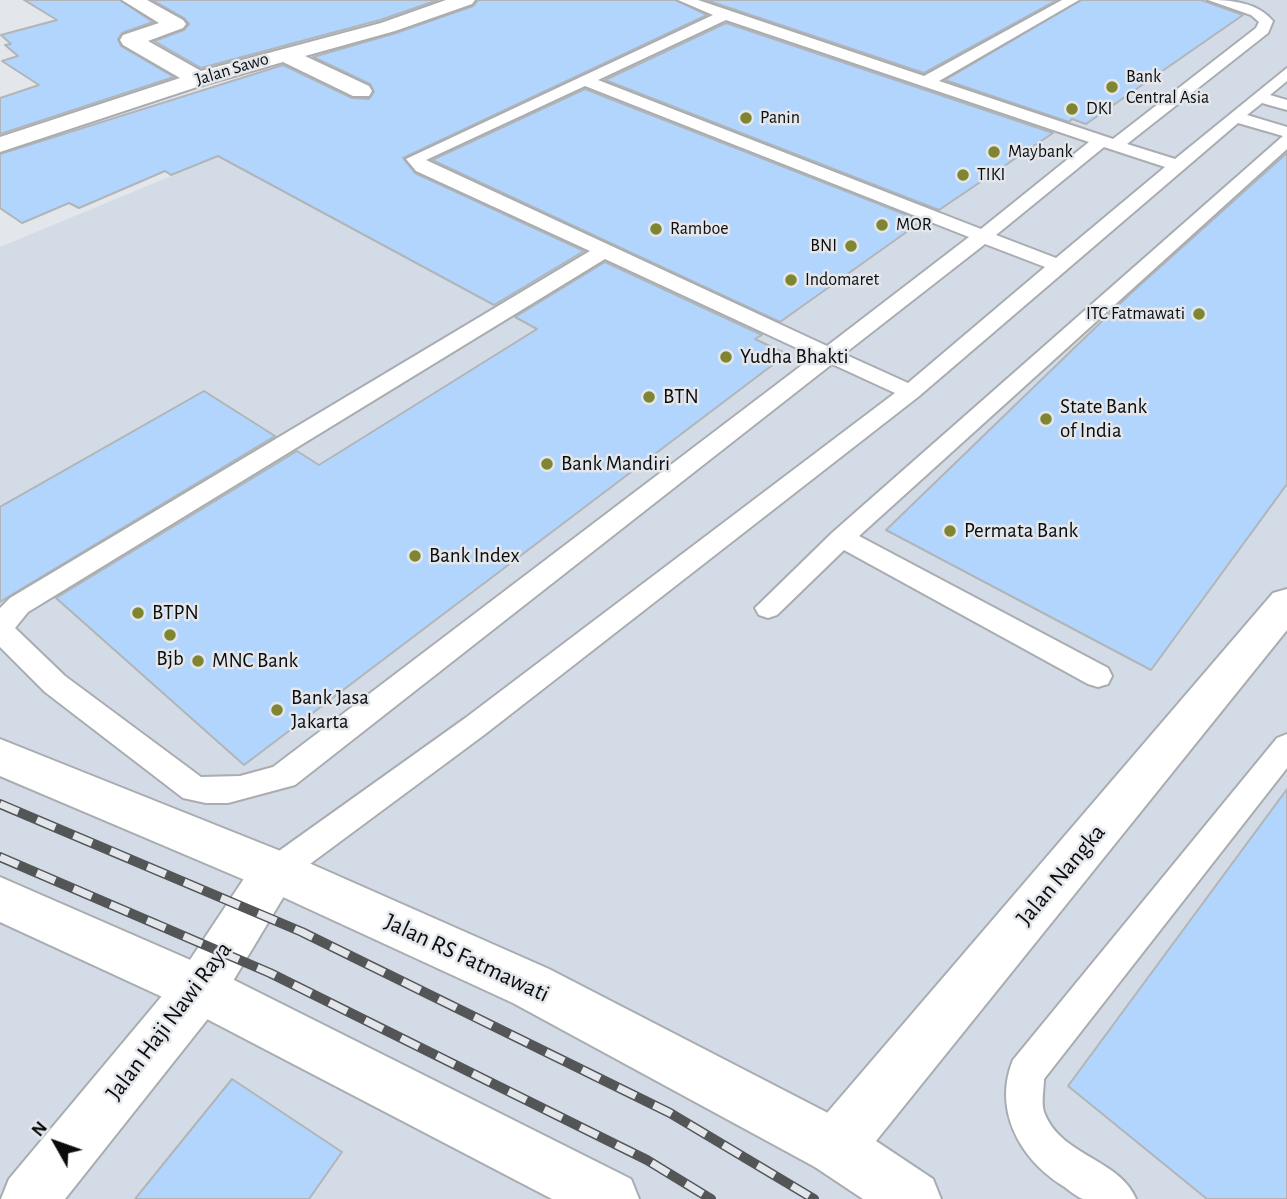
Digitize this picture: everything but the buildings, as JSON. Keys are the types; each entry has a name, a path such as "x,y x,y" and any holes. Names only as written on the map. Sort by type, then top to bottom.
{"street":[{"name":"Jalan Sawo","path":"0,145 198,79 388,27 465,0"},
{"path":"141,4 176,24 131,40 198,79"},
{"path":"283,54 361,91"},
{"name":"Jalan Nangka","path":"835,1147 1287,603"},
{"name":"Jalan RS Fatmawati","path":"0,757 276,871 531,986 835,1147 913,1199"},
{"name":"Jalan Haji Nawi Raya","path":"29,1199 200,989 276,871"},
{"path":"0,899 200,989 611,1199"}],"lane":[{"path":"685,0 924,83 1178,166"},
{"path":"924,83 1072,0"},
{"path":"604,251 19,605 0,625 8,640 55,684 194,789 214,792 263,784 284,776 983,236 1263,30 1266,21 1256,12 1215,0"},
{"path":"725,15 415,159 422,167 910,392"},
{"path":"276,871 495,711 910,392 1287,73"},
{"path":"584,80 1059,266"},
{"path":"1248,105 1287,105"},
{"path":"1248,105 1287,114"},
{"path":"1248,105 1287,132"},
{"path":"768,608 842,538 1287,140"},
{"path":"842,538 1098,676"},
{"path":"1117,1199 1052,1156 1025,1116 1026,1073 1287,746"}],"shaded area":[{"path":"596,0 1287,0 1287,1199 0,1199 0,247"}],"railway":[{"path":"0,804 302,932 670,1113 814,1199"},
{"path":"0,857 270,973 647,1160 711,1199"}],"place":[{"name":"Bank Central Asia","path":"1112,87"},
{"name":"DKI","path":"1072,109"},
{"name":"Panin","path":"746,118"},
{"name":"Maybank","path":"994,152"},
{"name":"TIKI","path":"963,175"},
{"name":"MOR","path":"882,225"},
{"name":"Ramboe","path":"656,229"},
{"name":"BNI","path":"851,246"},
{"name":"Indomaret","path":"791,280"},
{"name":"ITC Fatmawati","path":"1199,314"},
{"name":"Yudha Bhakti","path":"726,357"},
{"name":"BTN","path":"649,397"},
{"name":"State Bank of India","path":"1046,419"},
{"name":"Bank Mandiri","path":"547,464"},
{"name":"Permata Bank","path":"950,531"},
{"name":"Bank Index","path":"415,556"},
{"name":"BTPN","path":"138,613"},
{"name":"Bjb","path":"170,635"},
{"name":"MNC Bank","path":"198,661"},
{"name":"Bank Jasa Jakarta","path":"277,710"}]}
